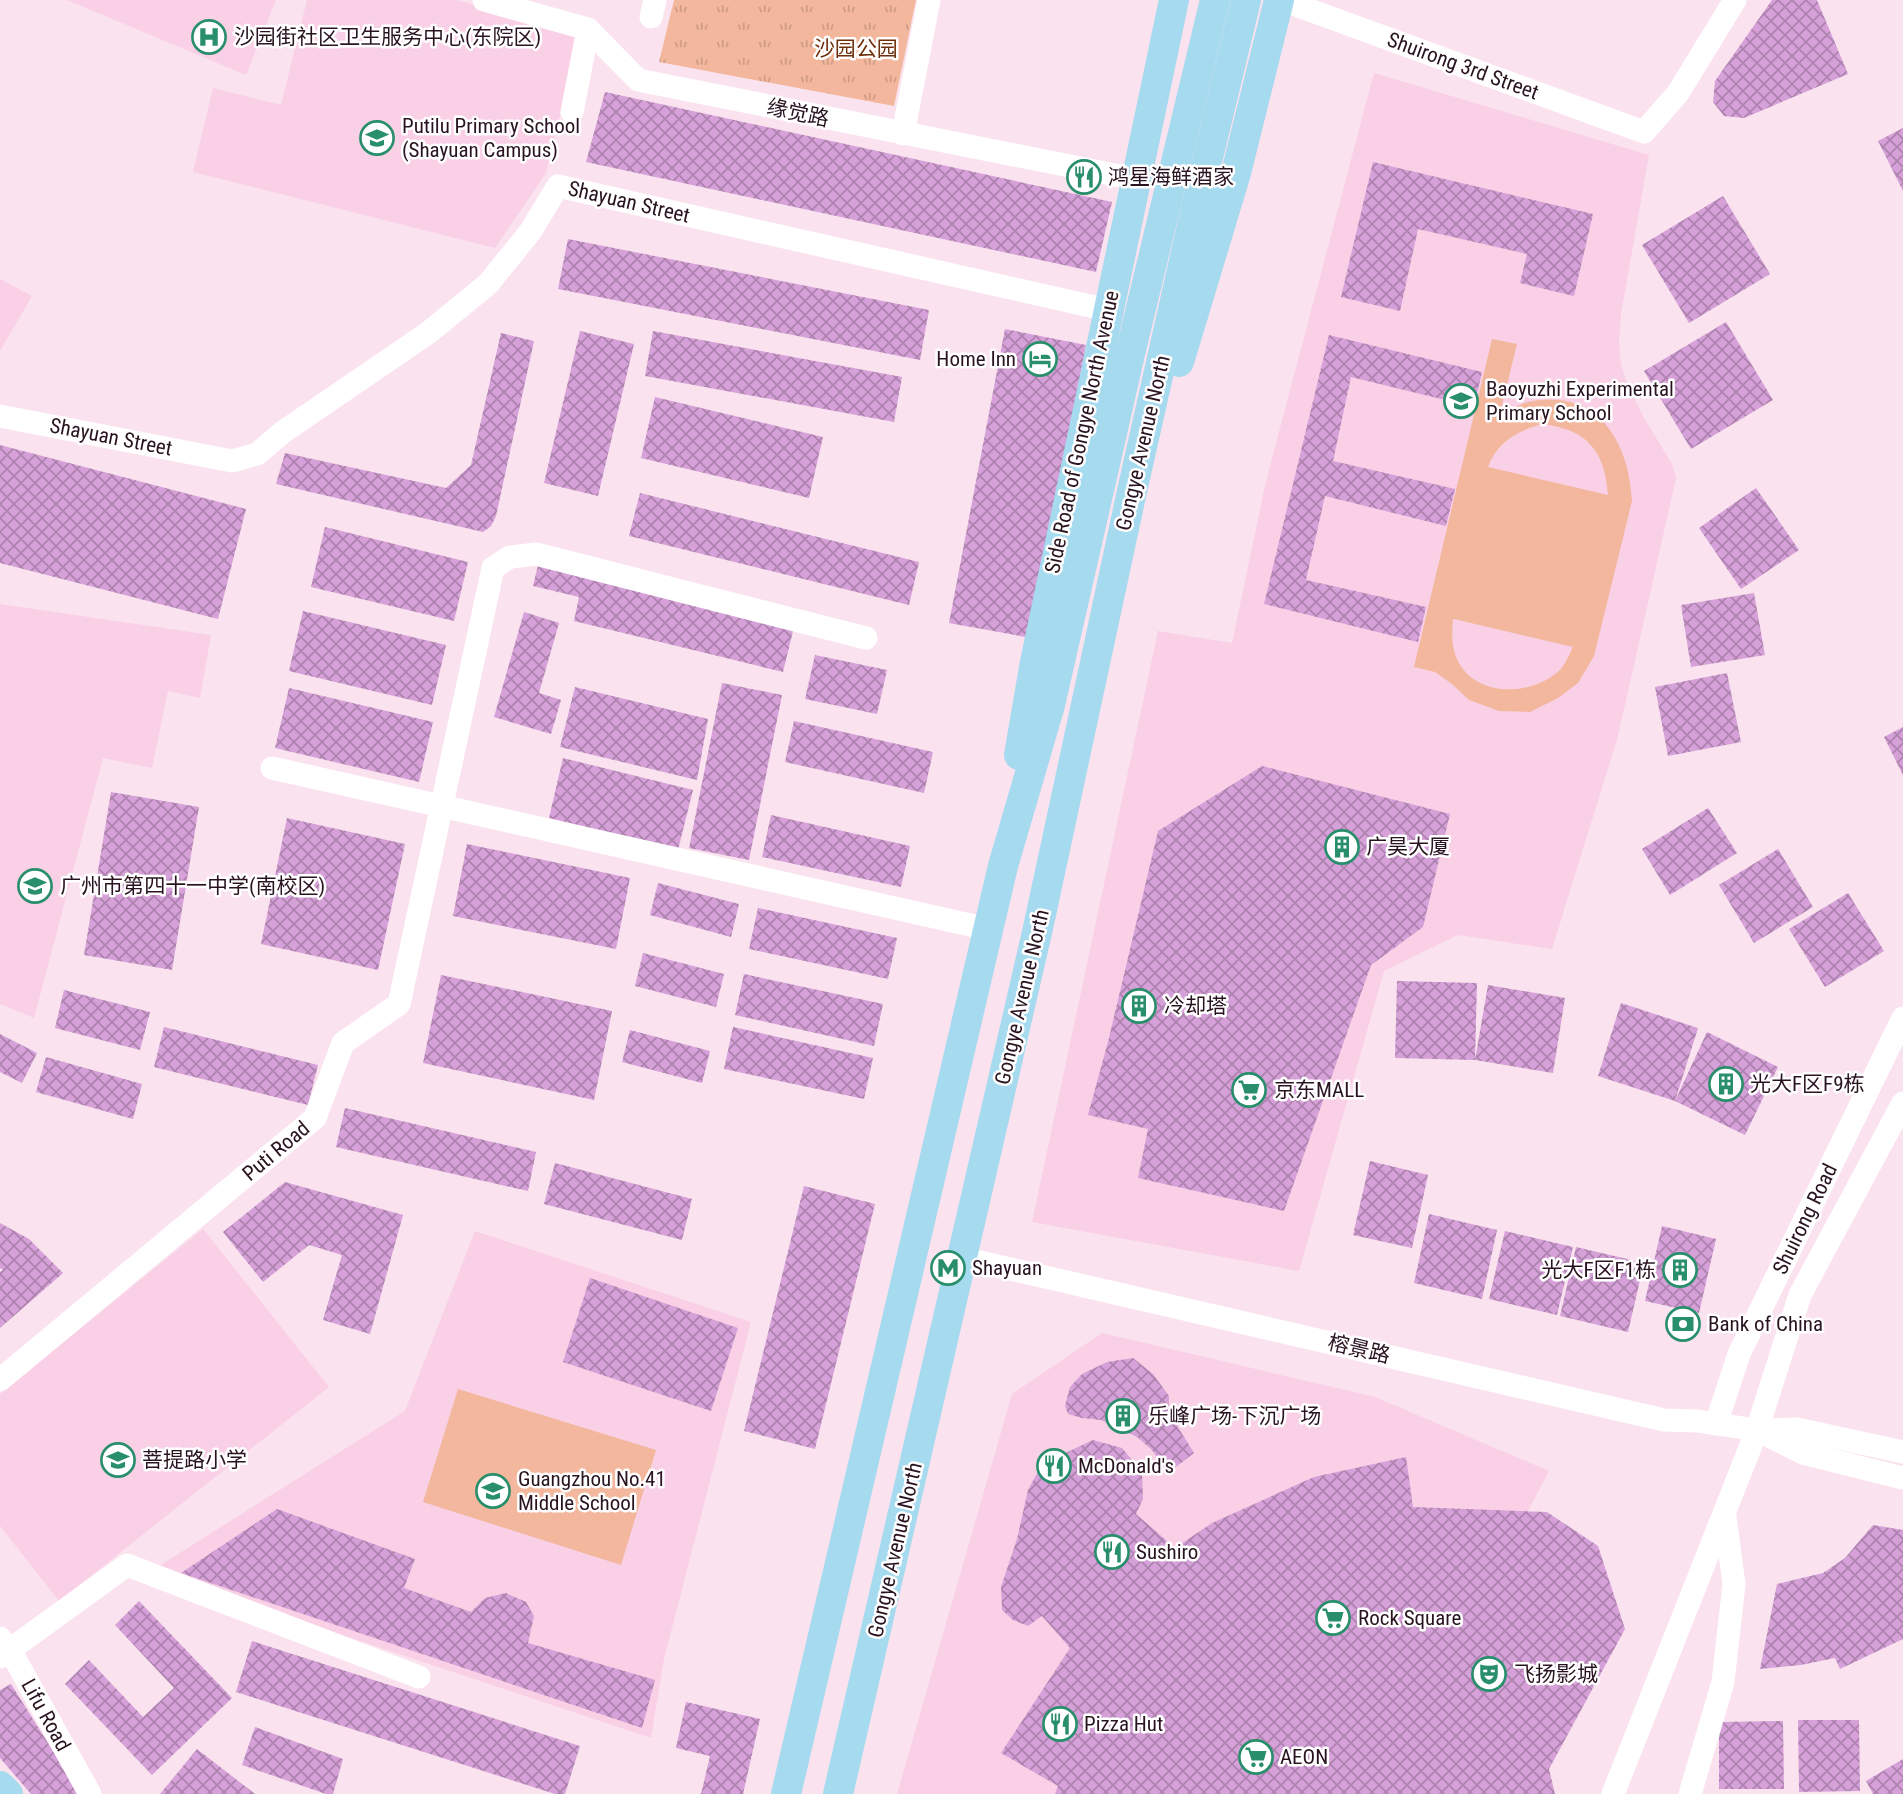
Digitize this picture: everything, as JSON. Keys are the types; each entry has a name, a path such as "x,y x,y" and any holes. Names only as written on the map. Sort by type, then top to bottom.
{"main road":[{"name":"Side Road of Gongye North Avenue","path":"1003,866 1035,662 1174,0"},
{"name":"Gongye Avenue North","path":"786,1794 1003,866 1050,705 1215,0"},
{"name":"Gongye Avenue North","path":"838,1794 963,1258 1038,928 1132,491 1246,0"},
{"path":"1132,491 1172,388 1236,173 1281,0"},
{"path":"0,1786 8,1794"}],"street":[{"name":"缘觉路","path":"484,0 588,29 638,80 1135,179"},
{"path":"903,134 929,0"},
{"name":"Shuirong 3rd Street","path":"1281,0 1644,132 1678,93 1735,0"},
{"path":"572,112 588,29"},
{"name":"Shayuan Street","path":"0,416 232,461 257,454 283,432 428,333 488,285 530,232 558,186 1108,310"},
{"name":"Puti Road","path":"0,1380 315,1118 342,1043 399,1004 493,568 510,557 536,554 866,638"},
{"path":"272,768 988,929"},
{"name":"Shuirong Road","path":"1716,1424 1739,1354 1903,1018"},
{"name":"Shuirong Road","path":"1613,1794 1757,1430 1800,1295 1903,1103"},
{"name":"榕景路","path":"963,1258 1664,1420 1757,1430 1797,1429 1903,1452"},
{"name":"榕景路","path":"1757,1430 1803,1453 1903,1478"},
{"path":"1690,1794 1723,1682 1734,1584 1725,1514"},
{"path":"3,1649 127,1565 419,1677"},
{"name":"Lifu Road","path":"3,1649 90,1794"}],"shaded area":[{"name":"沙园街社区卫生服务中心(东院区)","path":"67,0 276,0 246,75"},
{"name":"Putilu Primary School (Shayuan Campus)","path":"307,0 456,0 580,31 546,173 495,248 193,172 213,88 281,105"},
{"path":"1374,73 1649,155 1621,314 1619,343 1621,365 1628,386 1672,464 1676,478 1618,736 1552,949 1458,935 1384,971 1299,1271 1032,1222 1158,631 1232,643 1266,481"},
{"path":"0,279 32,296 0,351"},
{"name":"广州市第四十一中学(南校区)","path":"0,604 211,635 200,698 168,691 152,768 103,758 34,1018 0,1004"},
{"name":"菩提路小学","path":"203,1229 329,1387 59,1601 0,1526 0,1394"},
{"name":"Guangzhou No.41 Middle School","path":"475,1231 751,1322 664,1659 651,1738 151,1571 405,1411"},
{"path":"1102,1333 1375,1397 1549,1471 1475,1612 1159,1794 897,1794 1012,1394"}],"green space":[{"name":"沙园公园","path":"674,0 916,0 894,106 659,62"},
{"path":"1492,339 1517,344 1499,417 1524,403 1552,399 1573,403 1590,411 1605,423 1616,439 1630,479 1632,501 1594,656 1578,683 1558,698 1530,712 1499,711 1469,700 1435,672 1414,667","holes":["1542,424 1571,431 1591,445 1603,466 1608,495 1488,467 1502,444 1524,430","1454,619 1573,647 1561,669 1547,680 1518,689 1488,686 1475,680 1464,670 1456,657 1452,634"]},
{"path":"458,1389 656,1450 621,1565 423,1502"}],"building":[{"path":"1772,0 1817,0 1848,74 1744,118 1724,116 1713,102 1715,81"},
{"path":"605,92 1112,202 1096,272 586,162"},
{"path":"1903,128 1903,191 1878,141"},
{"path":"1373,162 1593,214 1574,296 1520,283 1527,254 1418,229 1400,311 1341,297"},
{"path":"1723,196 1770,274 1689,323 1642,245"},
{"path":"568,239 929,310 920,360 558,289"},
{"path":"1726,322 1773,400 1691,449 1644,371"},
{"path":"1005,329 1086,345 1031,638 949,623"},
{"path":"580,331 634,344 598,496 544,483"},
{"path":"653,331 902,377 894,422 645,376"},
{"path":"501,333 534,341 496,516 491,526 483,532 276,484 285,453 446,488 471,465"},
{"path":"1329,335 1482,372 1474,407 1351,377 1333,461 1455,489 1446,526 1325,496 1306,580 1426,607 1418,642 1264,604"},
{"path":"655,397 823,437 809,498 641,458"},
{"path":"0,445 246,509 218,619 0,563"},
{"path":"1756,488 1799,550 1741,589 1699,528"},
{"path":"640,493 919,562 909,605 629,536"},
{"path":"325,527 468,562 454,621 311,587"},
{"path":"538,565 794,627 783,672 574,621 579,597 533,586"},
{"path":"1754,593 1765,655 1691,667 1681,605"},
{"path":"303,611 446,645 432,705 289,671"},
{"path":"524,612 559,623 539,693 561,700 551,734 494,717"},
{"path":"815,655 887,670 877,714 805,699"},
{"path":"1727,673 1741,742 1668,756 1655,687"},
{"path":"722,683 782,695 749,860 689,848"},
{"path":"575,687 708,719 697,780 560,747"},
{"path":"289,688 433,722 419,782 275,748"},
{"path":"794,721 933,752 924,793 785,762"},
{"path":"1903,727 1903,775 1884,737"},
{"path":"563,758 693,790 678,850 549,818"},
{"path":"1262,766 1450,814 1423,927 1371,965 1284,1211 1138,1178 1148,1129 1088,1115 1158,831"},
{"path":"111,792 199,807 172,970 84,955"},
{"path":"1708,808 1737,853 1670,895 1642,849"},
{"path":"771,815 910,846 901,887 762,857"},
{"path":"287,818 405,844 378,970 261,944"},
{"path":"467,844 630,878 616,949 453,916"},
{"path":"1778,849 1813,907 1754,943 1719,885"},
{"path":"658,883 739,904 731,937 650,915"},
{"path":"1848,893 1884,951 1825,987 1789,929"},
{"path":"758,908 897,938 888,979 749,949"},
{"path":"643,953 724,974 716,1007 635,986"},
{"path":"744,974 883,1004 874,1046 735,1015"},
{"path":"441,975 612,1011 594,1100 423,1063"},
{"path":"1397,981 1477,983 1475,1060 1395,1058"},
{"path":"1488,985 1565,998 1553,1073 1475,1060"},
{"path":"64,990 150,1012 140,1050 55,1028"},
{"path":"1621,1003 1698,1028 1675,1101 1598,1076"},
{"path":"164,1027 318,1065 308,1105 154,1067"},
{"path":"733,1027 873,1058 864,1099 724,1069"},
{"path":"630,1030 710,1051 702,1083 622,1062"},
{"name":"光大F区F9栋","path":"1707,1032 1778,1067 1745,1135 1675,1101"},
{"path":"0,1034 37,1053 22,1083 0,1072"},
{"path":"46,1057 142,1084 133,1119 36,1092"},
{"path":"345,1108 536,1152 528,1191 336,1147"},
{"path":"1370,1161 1428,1175 1412,1248 1353,1235"},
{"path":"555,1163 692,1199 682,1240 544,1204"},
{"path":"285,1182 403,1215 370,1334 323,1320 342,1255 309,1245 263,1282 223,1232"},
{"path":"804,1186 875,1204 815,1449 744,1431"},
{"path":"1429,1214 1497,1230 1482,1299 1414,1283"},
{"path":"0,1223 29,1239 63,1273 0,1328 0,1272 3,1270 0,1268"},
{"name":"光大F区F1栋","path":"1662,1226 1716,1239 1699,1313 1645,1301"},
{"path":"1505,1231 1573,1247 1557,1315 1489,1299"},
{"path":"1576,1247 1644,1263 1628,1332 1560,1316"},
{"path":"590,1278 738,1328 711,1411 563,1362"},
{"name":"乐峰广场-下沉广场","path":"1133,1358 1153,1374 1169,1396 1169,1413 1194,1453 1168,1473 1152,1450 1137,1437 1101,1420 1068,1414 1065,1406 1070,1387 1082,1374 1107,1362"},
{"name":"Rock Square","path":"1093,1440 1122,1448 1142,1472 1143,1499 1136,1514 1175,1548 1212,1523 1314,1477 1406,1457 1413,1507 1547,1512 1598,1546 1625,1629 1549,1769 1555,1794 1055,1794 1058,1786 1001,1753 1070,1648 1042,1616 1028,1626 1013,1620 1002,1610 1001,1587 1017,1539 1028,1490 1042,1464"},
{"path":"277,1509 415,1559 404,1588 471,1612 485,1598 506,1593 526,1602 534,1616 528,1643 655,1680 642,1728 181,1573"},
{"path":"1873,1525 1903,1530 1903,1639 1840,1669 1835,1658 1760,1669 1777,1584 1823,1573 1845,1558"},
{"path":"139,1601 232,1698 152,1775 65,1684 89,1660 143,1717 174,1688 115,1625"},
{"path":"252,1641 580,1746 565,1794 555,1794 236,1692"},
{"path":"11,1684 80,1794 31,1794 0,1758 0,1690"},
{"path":"686,1702 760,1719 743,1794 701,1794 710,1756 676,1748"},
{"path":"1798,1720 1859,1720 1860,1791 1799,1792"},
{"path":"1783,1721 1784,1789 1719,1789 1719,1722"},
{"path":"255,1727 343,1759 333,1794 326,1794 242,1765"},
{"path":"197,1749 255,1794 160,1794"},
{"path":"1903,1759 1903,1794 1873,1794 1866,1781"}],"place":[{"name":"沙园街社区卫生服务中心(东院区)","path":"209,37"},
{"name":"Putilu Primary School (Shayuan Campus)","path":"377,138"},
{"name":"鸿星海鲜酒家","path":"1084,177"},
{"name":"Home Inn","path":"1040,359"},
{"name":"Baoyuzhi Experimental Primary School","path":"1461,401"},
{"name":"广昊大厦","path":"1342,847"},
{"name":"广州市第四十一中学(南校区)","path":"35,886"},
{"name":"冷却塔","path":"1139,1006"},
{"name":"光大F区F9栋","path":"1726,1084"},
{"name":"京东MALL","path":"1249,1090"},
{"name":"Shayuan","path":"948,1268"},
{"name":"光大F区F1栋","path":"1680,1270"},
{"name":"Bank of China","path":"1683,1324"},
{"name":"乐峰广场-下沉广场","path":"1123,1416"},
{"name":"菩提路小学","path":"118,1460"},
{"name":"McDonald's","path":"1054,1466"},
{"name":"Guangzhou No.41 Middle School","path":"493,1491"},
{"name":"Sushiro","path":"1112,1552"},
{"name":"Rock Square","path":"1333,1618"},
{"name":"飞扬影城","path":"1489,1674"},
{"name":"Pizza Hut","path":"1060,1724"},
{"name":"AEON","path":"1256,1757"}]}
